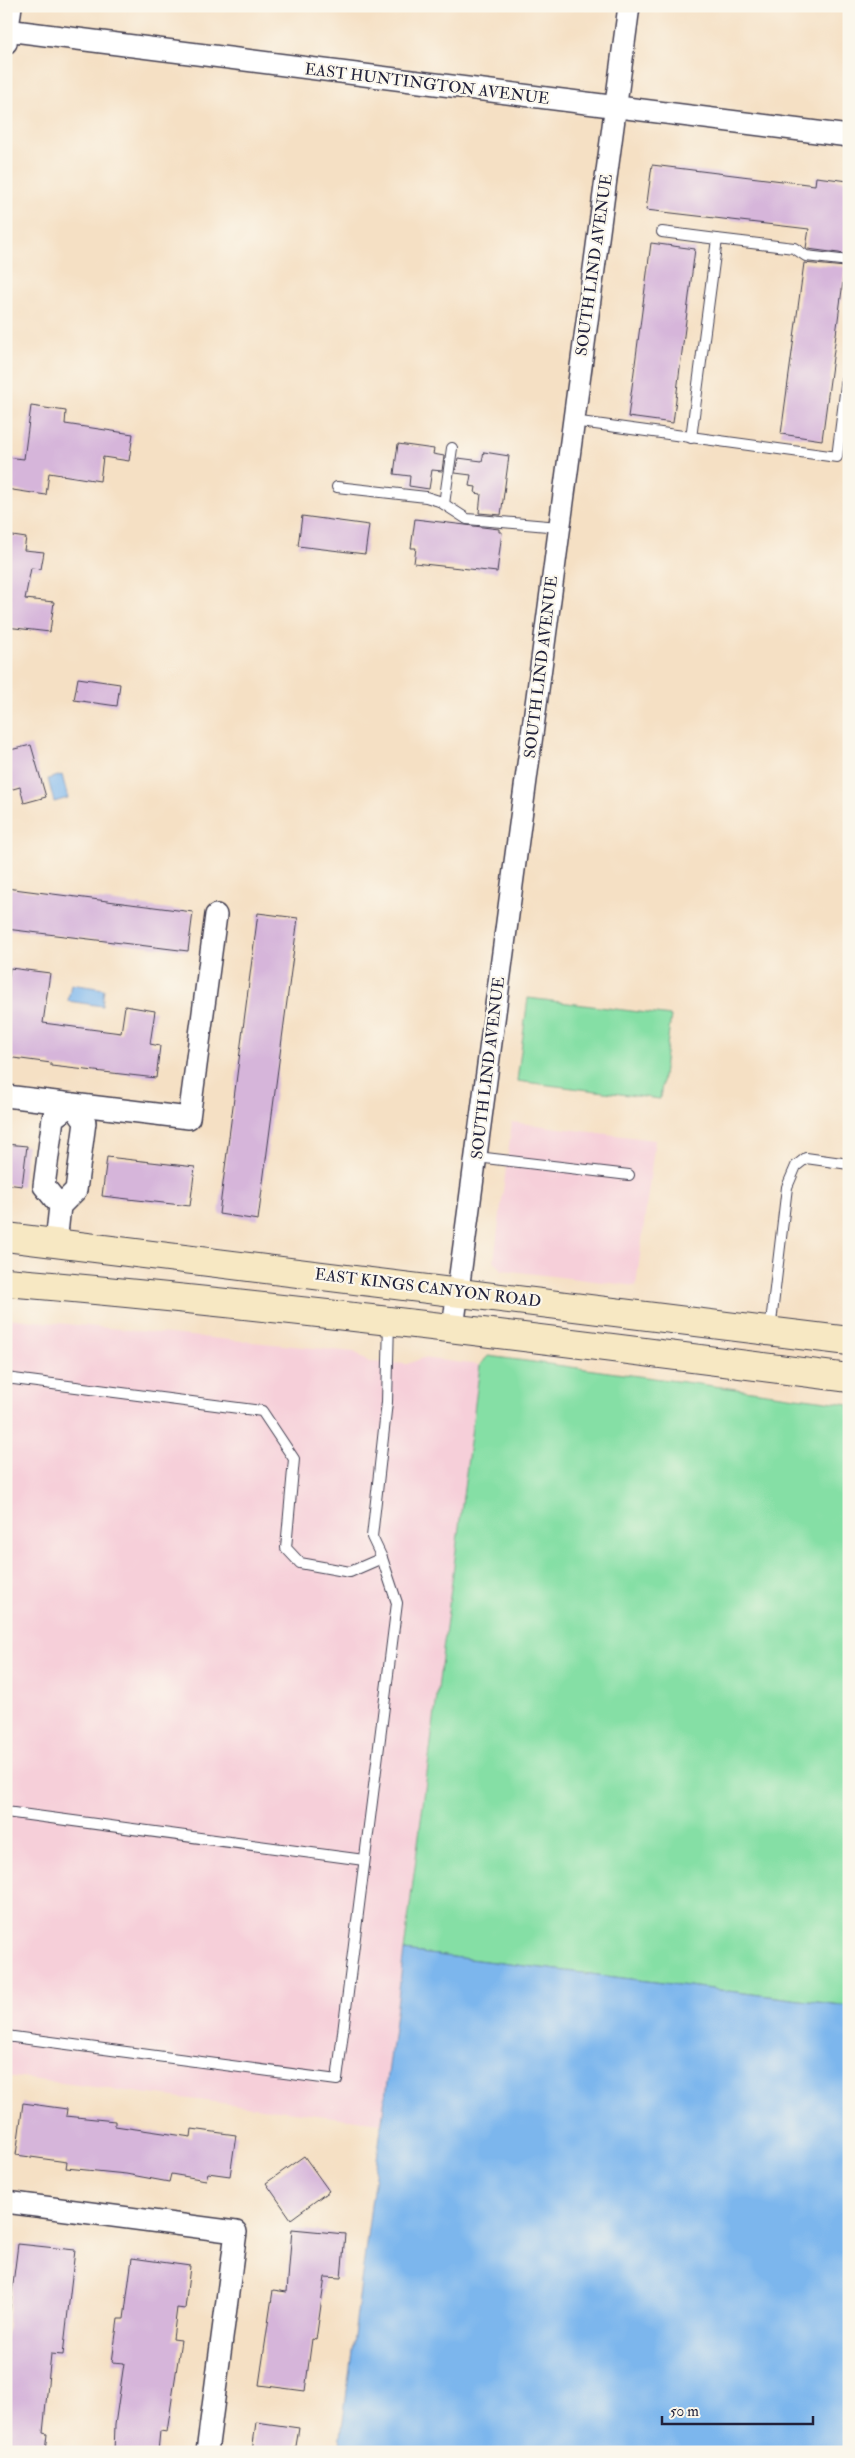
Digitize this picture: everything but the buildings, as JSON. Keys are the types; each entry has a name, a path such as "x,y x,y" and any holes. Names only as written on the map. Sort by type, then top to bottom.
{"main road":[{"name":"EAST KINGS CANYON ROAD","path":"6,1236 849,1341"},
{"path":"6,1282 198,1299 389,1320 849,1378"}],"street":[{"path":"7,35 11,6"},
{"name":"SOUTH LIND AVENUE","path":"453,1328 628,6"},
{"name":"EAST HUNTINGTON AVENUE","path":"7,35 849,136"},
{"path":"6,1096 189,1118 216,915"},
{"path":"56,1243 60,1206 76,1190 85,1122 72,1104"},
{"path":"60,1206 44,1186 53,1118 72,1104"},
{"path":"6,2202 236,2232 208,2452"}],"lane":[{"path":"662,232 794,248 806,256 849,261"},
{"path":"690,438 717,239"},
{"path":"573,421 837,457 849,361"},
{"path":"444,504 452,448"},
{"path":"337,487 420,496 444,504 468,519 559,527"},
{"path":"477,1157 629,1175"},
{"path":"770,1331 786,1187 796,1166 806,1158 849,1164"},
{"path":"6,2036 337,2080 397,1602 382,1558 372,1537 386,1402 389,1320"},
{"path":"6,1378 262,1411 294,1459 286,1548 300,1563 350,1572 382,1558"},
{"path":"6,1812 364,1860"}],"shaded area":[{"path":"512,1122 655,1140 636,1286 502,1270 494,1260"},
{"path":"6,1318 355,1352 369,1362 407,1364 423,1358 480,1365 381,2123 6,2076"}],"green space":[{"path":"528,998 671,1016 660,1099 517,1081"},
{"path":"488,1356 849,1404 849,2006 404,1951 480,1365"}],"water":[{"path":"62,775 68,798 54,802 48,779"},
{"path":"71,984 104,989 102,1006 68,1001"},
{"path":"404,1951 849,2006 849,2452 339,2452"}]}
